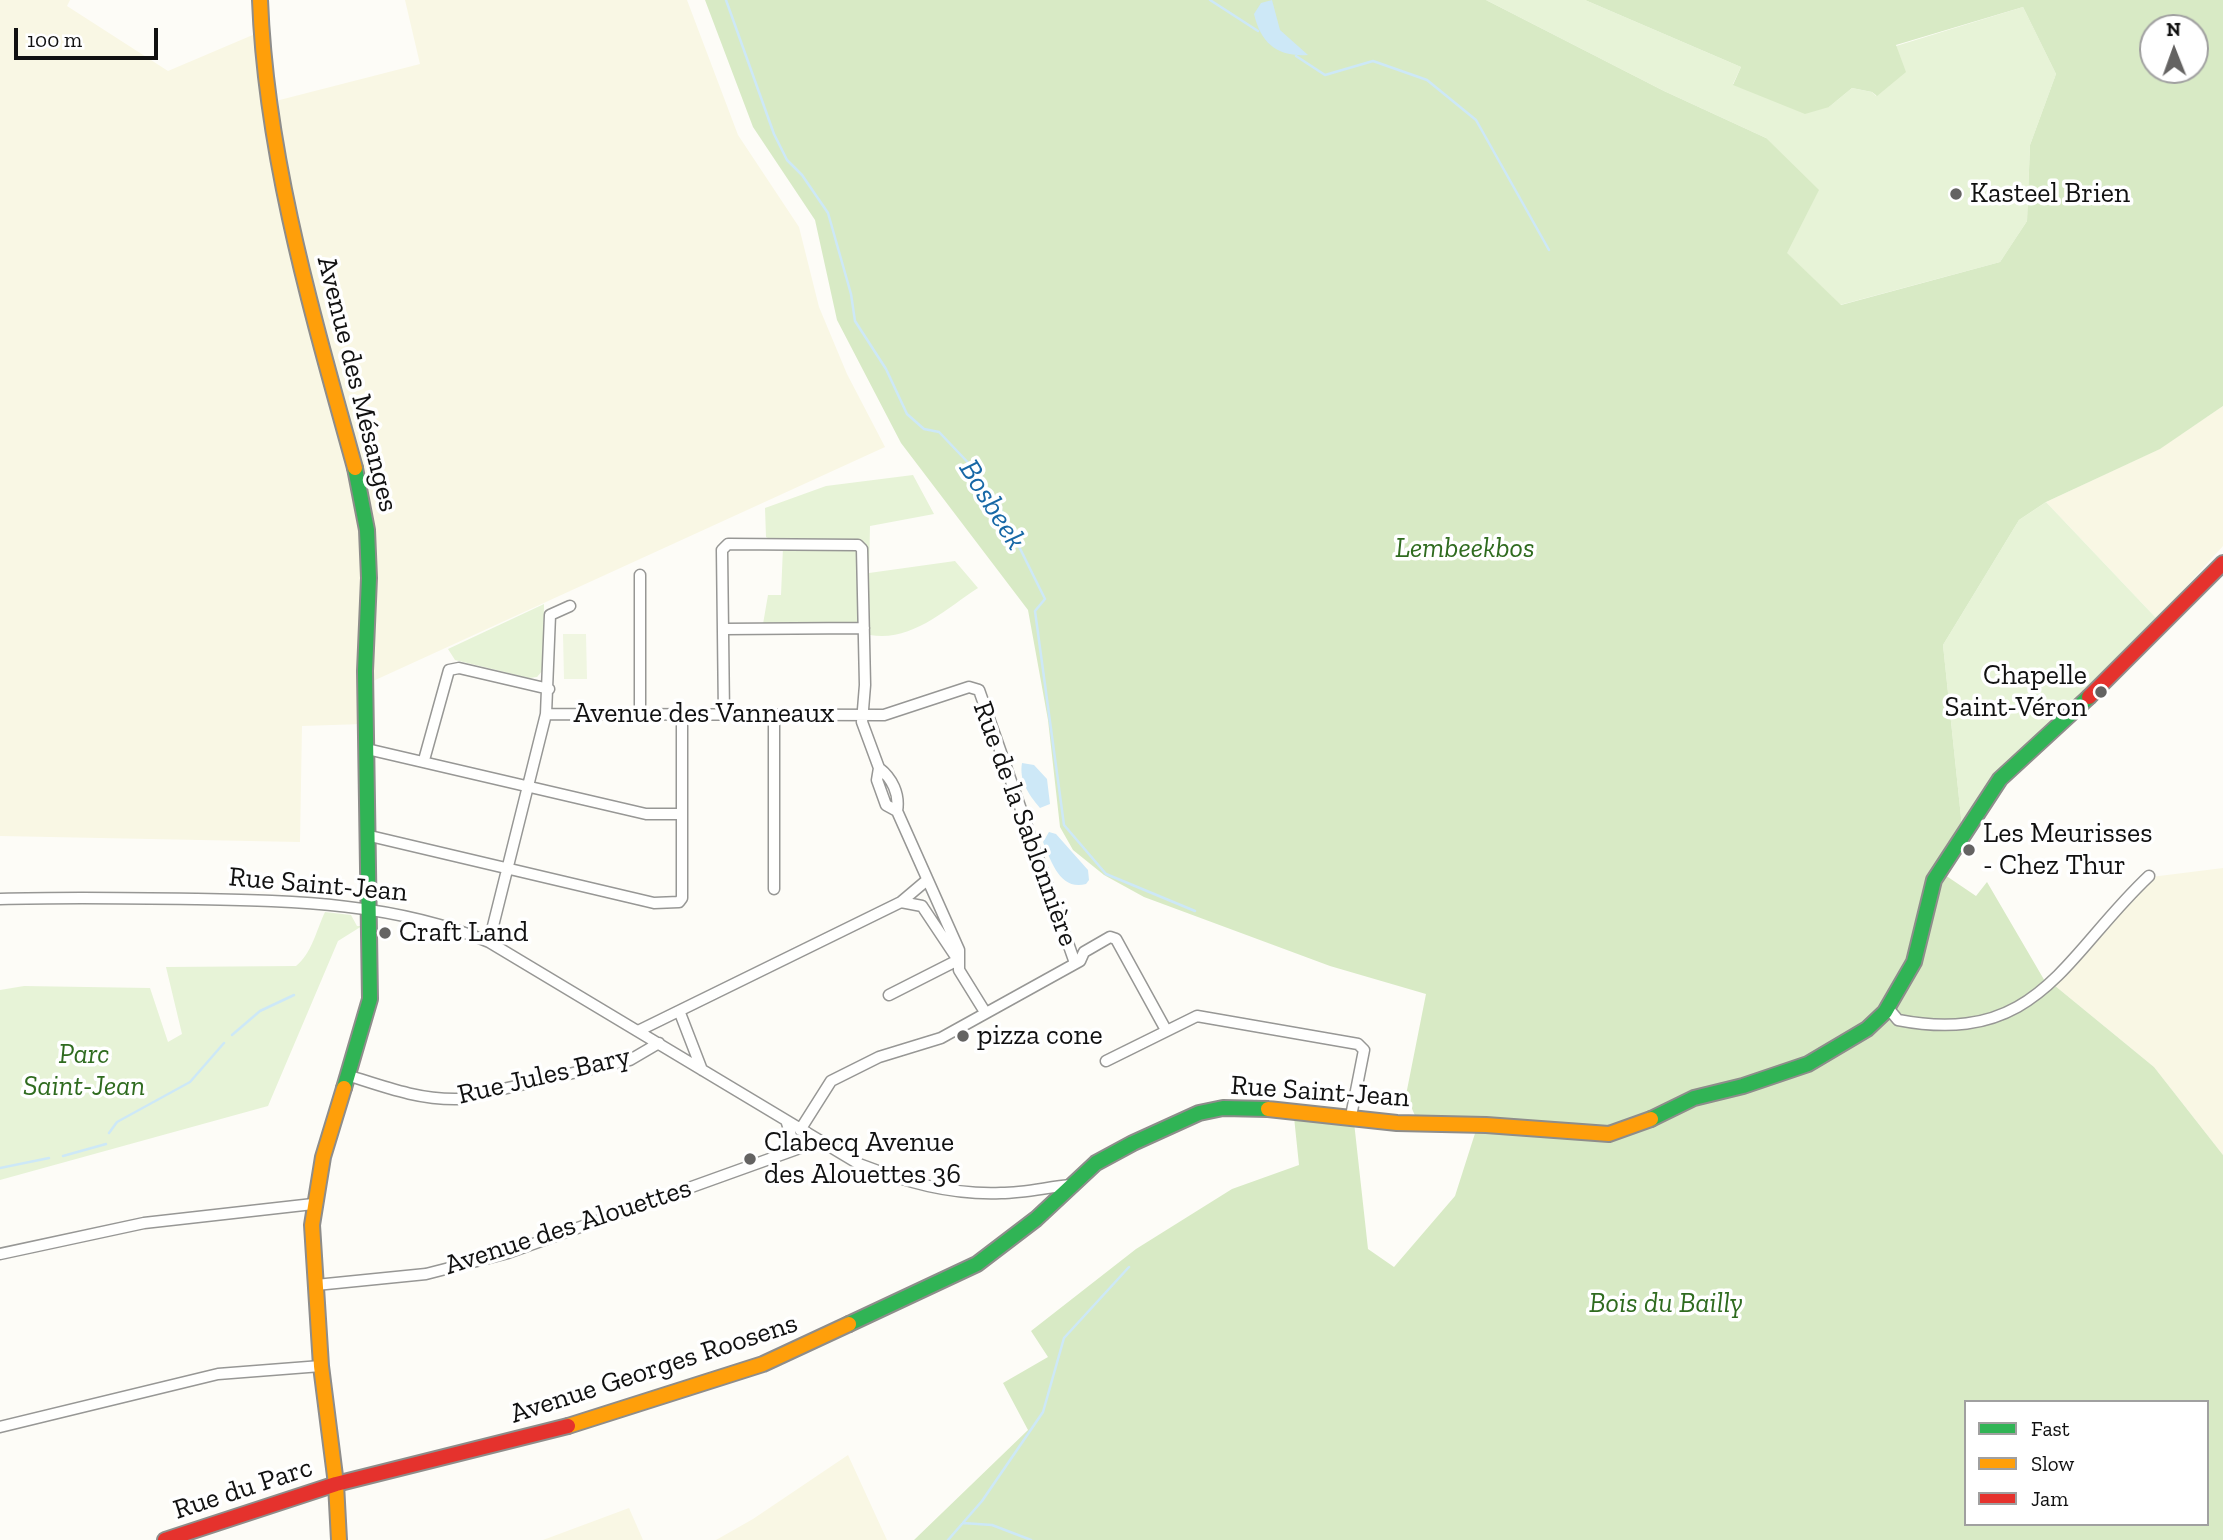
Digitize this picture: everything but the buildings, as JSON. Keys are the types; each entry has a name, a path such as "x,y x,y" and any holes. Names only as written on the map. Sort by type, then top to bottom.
{"street":[{"name":"Avenue des Mésanges","path":"260,0 262,51 286,194 325,359 358,477 368,530 365,671 372,908 370,999 323,1157 313,1204 321,1366 336,1484 339,1540"},
{"path":"724,715 722,550 728,544 852,542 862,550 862,715 879,768 889,775 898,801 897,811 959,950 959,970 985,1012"},
{"name":"Rue Saint-Jean","path":"0,899 261,900 372,908 454,927 489,942 859,1164 929,1188 1002,1194 1071,1185 1097,1163 1133,1143 1199,1112 1223,1108 1259,1108 1397,1123 1486,1125 1609,1134 1633,1128 1694,1097 1750,1084 1803,1066 1867,1029 1888,1009 1914,962 1930,890 1950,854 2000,779 2095,692 2223,563"},
{"path":"639,575 640,714"},
{"path":"489,942 546,714 550,689 550,615 570,606"},
{"path":"724,629 864,628"},
{"path":"424,760 449,670 459,668 550,689"},
{"name":"Rue de la Sablonnière","path":"862,715 890,714 969,687 979,690 1074,963 1080,961 1084,952 1110,937 1116,939 1166,1030"},
{"name":"Avenue des Vanneaux","path":"546,714 862,715"},
{"path":"370,836 654,903 679,902 682,898 682,714"},
{"path":"774,715 774,889"},
{"path":"367,749 424,760 646,814 682,814"},
{"path":"1888,1009 1898,1020 1941,1026 1970,1024 2017,1008 2038,996 2061,974 2149,876"},
{"path":"638,1031 680,1013 901,902 927,880"},
{"path":"901,902 922,906 936,899"},
{"path":"922,906 958,960"},
{"path":"889,995 958,960"},
{"path":"800,1130 831,1081 879,1057 941,1038 1074,963"},
{"path":"680,1013 702,1070"},
{"path":"1106,1061 1197,1016 1358,1044 1364,1050 1351,1116"},
{"name":"Rue Jules Bary","path":"347,1075 408,1095 435,1100 459,1099 630,1060 659,1043"},
{"path":"787,1123 792,1139 788,1152"},
{"name":"Avenue des Alouettes","path":"316,1285 426,1274 508,1253 800,1148 812,1138"},
{"name":"Avenue Georges Roosens","path":"336,1484 566,1427 763,1364 977,1264 1036,1219 1071,1185"},
{"path":"0,1254 144,1223 313,1204"},
{"path":"0,1427 218,1374 321,1366"},
{"name":"Rue du Parc","path":"165,1540 336,1484"}],"shaded area":[{"path":"0,0 70,0 67,6 168,71 255,34 264,104 420,64 405,0 687,0 738,135 799,227 819,307 847,374 885,447 360,687 363,724 302,726 300,842 0,836"},
{"path":"2223,406 2223,546 2157,619 2046,502 2159,449"},
{"path":"2223,868 2223,1155 2154,1067 2054,985 2151,877"},
{"path":"848,1455 887,1540 716,1540 753,1519"},
{"path":"629,1508 643,1540 543,1540"}],"green space":[{"name":"Lembeekbos","path":"705,0 1486,0 1664,91 1766,138 1819,190 1787,253 1841,305 2000,262 2027,221 2030,145 2056,74 2023,7 1896,45 1906,72 1877,96 1872,92 1852,88 1829,107 1805,114 1733,85 1741,67 1585,0 2223,0 2223,406 2160,449 2046,502 2019,520 1943,645 1962,827 1942,873 1976,896 1987,882 2046,983 2054,985 2154,1067 2223,1155 2223,1540 914,1540 1028,1430 1003,1383 1048,1357 1031,1331 1136,1249 1232,1189 1299,1165 1294,1117 1354,1122 1368,1249 1394,1267 1455,1196 1478,1124 1416,1118 1406,1095 1426,994 1330,966 1144,897 1104,875 1073,850 1060,827 1048,720 1028,610 901,443 837,320 815,220 753,127"},
{"path":"1486,0 1585,0 1741,67 1733,84 1829,107 1852,88 1872,92 1876,96 1896,46 2023,7 2056,74 2030,145 2027,221 2000,262 1840,305 1786,253 1766,138 1664,91"},
{"path":"913,475 934,514 870,526 869,573 955,561 978,588 927,622 900,634 870,635 869,623 763,624 768,595 781,595 783,547 766,537 765,508 826,486"},
{"path":"2046,502 2157,619 1962,827 1943,645 2019,520"},
{"path":"544,604 543,670 537,677 529,678 455,660 448,649"},
{"path":"563,634 586,634 587,679 564,679"},
{"name":"Parc Saint-Jean","path":"325,912 351,915 357,926 362,926 338,941 268,1106 0,1180 0,990 24,986 150,988 168,1042 182,1034 166,967 296,966 310,948"}],"water":[{"path":"1272,0 1280,30 1308,55 1288,54 1266,41 1254,14 1261,3"},
{"path":"1022,763 1034,765 1047,779 1050,804 1040,808 1025,787"},
{"path":"1049,832 1056,834 1088,870 1089,880 1086,884 1069,883 1058,873 1043,842"}],"waterway":[{"name":"Bosbeek","path":"726,0 774,134 787,160 802,175 828,213 851,294 855,321 886,369 907,414 924,429 939,432 977,472 977,486 982,498 994,496 1045,599 1035,611 1064,825 1106,874 1195,911"},
{"path":"1210,0 1258,31"},
{"path":"1296,56 1325,75 1373,61 1427,80 1476,120 1549,250"},
{"path":"232,1035 260,1011 294,995"},
{"path":"109,1133 117,1122 190,1082 224,1043"},
{"path":"63,1156 106,1144"},
{"path":"0,1168 49,1158"},
{"path":"948,1540 982,1501 1043,1412 1064,1338 1129,1267"},
{"path":"963,1523 992,1525 1031,1540"}],"traffic: fast":[{"path":"344,1088 370,999 365,671 369,578 367,530 355,468"},
{"path":"1651,1119 1694,1098 1743,1086 1808,1064 1867,1029 1885,1012 1914,962 1934,880 2000,779 2089,697"},
{"path":"849,1324 977,1264 1036,1219 1096,1163 1133,1143 1199,1113 1223,1108 1268,1109"}],"traffic: slow":[{"path":"260,0 271,118 282,177 308,295 355,468"},
{"path":"339,1540 336,1484 321,1366 312,1225 323,1157 344,1088"},
{"path":"1268,1109 1397,1123 1486,1125 1609,1134 1651,1119"},
{"path":"568,1426 763,1364 849,1324"}],"traffic: jam":[{"path":"2089,697 2223,563"},
{"path":"165,1540 336,1484 568,1426"}],"place":[{"name":"Kasteel Brien","path":"1956,194"},
{"name":"Chapelle Saint-Véron","path":"2101,692"},
{"name":"Les Meurisses - Chez Thur","path":"1969,850"},
{"name":"Craft Land","path":"385,933"},
{"name":"pizza cone","path":"963,1036"},
{"name":"Clabecq Avenue des Alouettes 36","path":"750,1159"}],"park label":[{"name":"Bois du Bailly","path":"1666,1304"}]}
